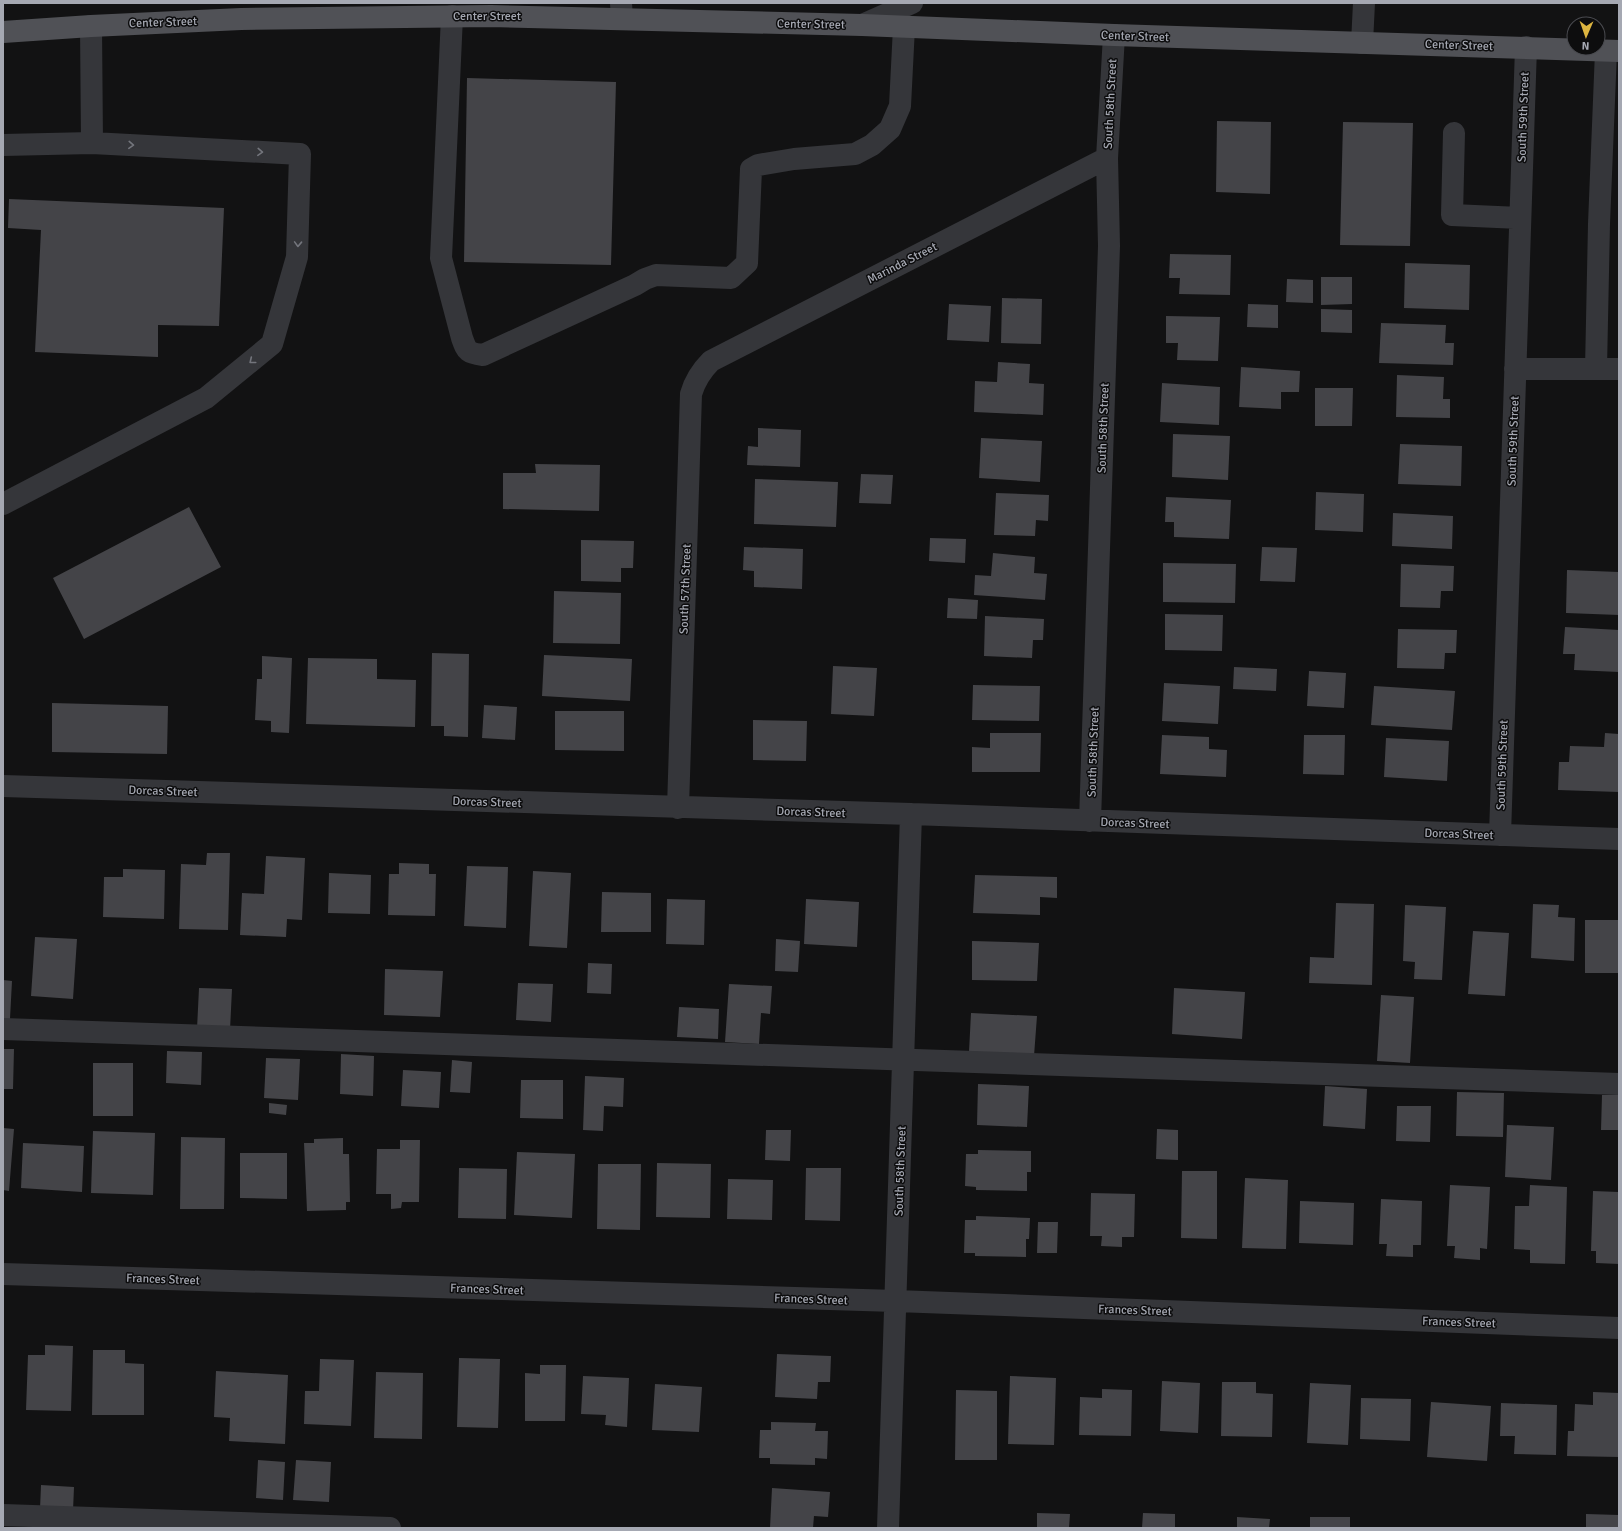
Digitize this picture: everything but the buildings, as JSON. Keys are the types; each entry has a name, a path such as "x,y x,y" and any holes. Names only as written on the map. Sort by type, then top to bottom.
{"main road":[{"name":"Center Street","path":"3,32 241,19 452,16 558,10 621,11 904,27 1613,51"}],"street":[{"path":"862,25 912,3"},
{"path":"1362,43 1364,3"},
{"path":"452,16 440,258 462,338 467,350 472,354 483,355 656,275 731,278 747,263 751,169 758,165 794,159 855,154 872,145 890,129 900,106 904,27"},
{"path":"91,26 92,143"},
{"name":"South 58th Street","path":"1090,821 1109,246 1107,158 1114,35"},
{"name":"South 59th Street","path":"1500,835 1526,47"},
{"path":"1596,369 1599,224 1613,51"},
{"path":"1454,133 1452,215 1520,218"},
{"path":"3,145 92,143 300,154 297,257 272,344 206,398 3,504"},
{"name":"Marinda Street","path":"700,372 711,360 1107,158"},
{"path":"1515,369 1619,369"},
{"name":"South 57th Street","path":"678,808 691,394 695,380 700,372"},
{"name":"Dorcas Street","path":"3,786 911,814 1619,839"},
{"name":"South 58th Street","path":"888,1528 911,814"},
{"path":"3,1029 904,1061 1619,1084"},
{"name":"Frances Street","path":"3,1274 896,1301 1619,1328"},
{"path":"3,1515 390,1528"}]}
